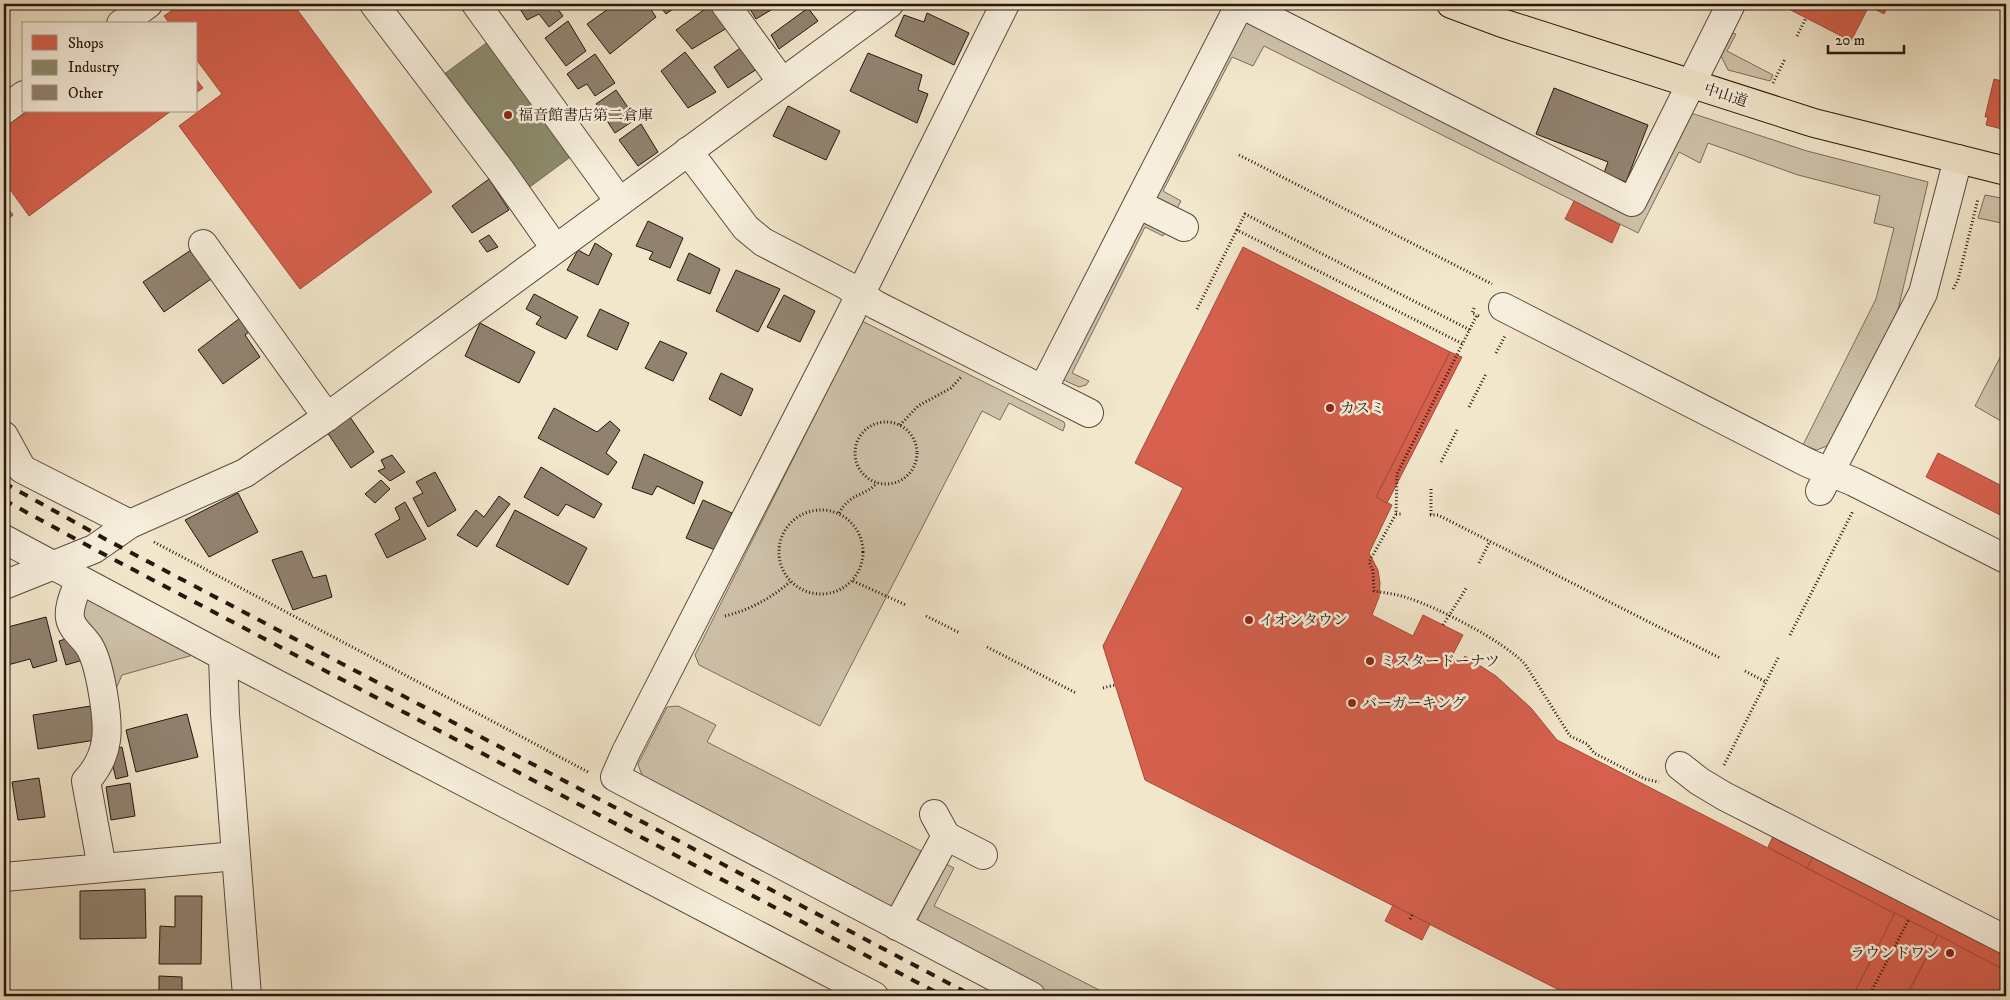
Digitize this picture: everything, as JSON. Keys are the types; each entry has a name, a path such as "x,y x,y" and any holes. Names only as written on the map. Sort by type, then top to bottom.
{"highway":[{"name":"中山道","path":"1451,4 1502,23 1814,123 2006,171"}],"street":[{"path":"124,22 148,4"},
{"path":"374,4 501,171 555,248"},
{"path":"476,4 619,202"},
{"path":"725,4 782,82"},
{"path":"4,585 94,549 130,524 245,473 327,417 889,4"},
{"path":"1005,4 615,777 1031,996"},
{"path":"1043,389 1240,4 1632,202 1731,4"},
{"path":"4,110 22,96"},
{"path":"688,151 737,217 762,242 860,294 876,305 1089,413"},
{"path":"1825,481 1923,293 1958,159"},
{"path":"1138,204 1184,227"},
{"path":"203,244 327,417"},
{"path":"1487,313 1808,463 1825,481 2006,559"},
{"path":"4,436 22,469 130,524"},
{"path":"4,540 874,996"},
{"path":"79,580 70,617 74,629 90,646 98,671 105,714 106,740 98,769 86,781 102,868"},
{"path":"223,656 225,714 247,996"},
{"path":"1680,766 1699,781 1724,796 2006,940"},
{"path":"897,926 940,825 983,855"},
{"path":"4,877 236,856"}],"path":[{"path":"1797,36 1806,18"},
{"path":"1771,86 1785,59"},
{"path":"1197,309 1244,214 1470,330"},
{"path":"1237,230 1463,344"},
{"path":"1474,308 1472,313 1487,313"},
{"path":"1487,313 1470,330 1397,474 1396,514 1369,562 1373,571 1374,591 1407,597 1448,616 1516,655 1524,664 1570,736 1587,744 1594,753 1645,779 1657,781"},
{"path":"1496,353 1505,336"},
{"path":"1469,407 1486,374"},
{"path":"900,424 918,406 951,388 962,375"},
{"path":"880,422 900,424 914,438 917,458 907,476 888,484 877,482 868,478 860,470 855,450 858,440 863,432 880,422"},
{"path":"1441,462 1458,428"},
{"path":"839,513 849,500 873,487 877,482"},
{"path":"1431,488 1431,515 1438,515 1720,658"},
{"path":"1790,635 1854,508 1850,506"},
{"path":"826,509 839,513 855,525 860,534 863,543 862,563 852,581 842,589 815,594 802,590 790,582 783,571 779,558 779,545 783,533 790,522 801,514 813,510 826,509"},
{"path":"1396,514 1402,514"},
{"path":"130,524 139,534 599,778 615,777"},
{"path":"1479,563 1490,541"},
{"path":"852,581 906,605"},
{"path":"720,617 756,605 776,594 790,582"},
{"path":"1443,625 1467,587"},
{"path":"926,616 960,633"},
{"path":"987,647 1076,693"},
{"path":"1723,767 1779,656"},
{"path":"1745,671 1766,682"},
{"path":"1102,688 1115,685"},
{"path":"1869,996 1912,913"},
{"path":"1410,919 1412,915"}],"shaded area":[{"path":"1241,17 1633,214 1688,112 1807,151 1928,182 1898,310 1829,445 1817,450 1803,445 1876,299 1894,228 1874,223 1880,196 1798,175 1708,143 1700,163 1679,152 1638,233 1264,46 1253,66 1232,57 1163,191 1181,201 1176,210 1150,196"},
{"path":"1733,33 1736,34 1727,51 1773,75 1770,81 1728,70 1721,56"},
{"path":"1985,195 2006,199 2006,224 1978,218"},
{"path":"1139,217 1166,230 1163,236 1145,227 1072,373 1089,381 1086,385 1079,387 1057,377"},
{"path":"862,321 1064,422 1065,425 1063,431 1009,403 1000,420 982,411 820,726 699,665 695,655"},
{"path":"2006,346 2006,395 2002,403 2006,405 2006,424 1975,406"},
{"path":"79,580 211,650 122,675 105,714 70,614"},
{"path":"678,706 716,725 707,742 921,851 892,906 885,907 644,781 638,764 667,707"},
{"path":"946,864 954,868 934,906 1111,996 1055,996 921,926 918,919"}],"building: Shops":[{"path":"181,4 293,4 432,192 300,289 179,126 222,94 198,62 198,22 168,22 164,16"},
{"path":"1779,4 1889,4 1884,14 1869,6 1851,41"},
{"path":"1994,79 2006,82 2006,130 1986,125 1988,117 1985,117"},
{"path":"198,82 203,88 198,92"},
{"path":"22,112 170,112 29,216 4,181 4,123"},
{"path":"1574,201 1620,225 1612,243 1565,219"},
{"path":"4,203 13,215 4,222"},
{"name":"イオンタウン","path":"1243,247 1450,352 1376,497 1392,505 1369,553 1378,570 1380,583 1379,597 1372,615 1413,636 1423,615 1463,635 1452,656 1462,661 1465,656 1496,676 1531,708 1557,740 1895,913 1853,996 1571,996 1145,780 1103,646 1183,488 1135,463"},
{"path":"1450,352 1462,357 1387,503 1376,497"},
{"path":"1938,453 2006,488 2006,518 1926,477"},
{"path":"1775,832 1815,853 1807,868 1768,847"},
{"path":"1815,853 2006,951 2006,971 1807,868"},
{"path":"1393,905 1430,924 1422,940 1385,921"},
{"path":"1895,913 1938,935 1906,996 1853,996"},
{"name":"ラウンドワン","path":"1938,935 2006,971 2006,996 1907,996"}],"building: Industry":[{"name":"福音館書店第二倉庫","path":"489,41 573,155 527,189 443,75"}],"building: Other":[{"path":"517,4 554,4 563,16 549,27 539,14 527,20"},
{"path":"615,4 647,4 656,17 610,54 587,24"},
{"path":"658,4 680,4 666,14"},
{"path":"712,4 727,28 692,49 676,30"},
{"path":"747,4 781,4 756,19"},
{"path":"808,8 818,21 779,49 771,35"},
{"path":"927,13 969,33 954,65 895,36 904,15 924,22"},
{"path":"568,21 586,51 566,66 545,38"},
{"path":"743,46 757,69 728,88 714,67"},
{"path":"685,52 716,92 688,108 661,71"},
{"path":"868,53 922,75 918,90 928,94 917,123 850,91"},
{"path":"595,54 615,83 595,96 587,84 578,89 567,74"},
{"path":"1554,88 1648,125 1626,182 1604,173 1608,162 1536,134"},
{"path":"616,90 636,119 615,133 596,104"},
{"path":"788,106 840,131 826,160 773,136"},
{"path":"641,124 658,152 638,166 619,140"},
{"path":"489,179 509,210 472,233 452,206"},
{"path":"648,221 683,238 670,268 649,259 653,252 636,246"},
{"path":"489,235 498,247 487,252 479,241"},
{"path":"595,243 612,254 598,285 567,270 578,250 589,256"},
{"path":"191,250 211,279 164,312 143,282"},
{"path":"689,253 720,269 710,294 677,280"},
{"path":"736,270 780,289 758,332 716,311"},
{"path":"534,294 578,317 566,339 536,324 541,317 526,309"},
{"path":"784,295 815,311 800,342 767,327"},
{"path":"600,309 629,323 617,350 587,336"},
{"path":"244,315 254,328 245,335 260,357 223,384 198,350"},
{"path":"480,323 535,352 519,383 465,356"},
{"path":"660,341 687,353 673,381 645,368"},
{"path":"721,373 753,389 741,416 709,399"},
{"path":"554,408 597,432 610,421 620,430 606,453 617,462 608,475 538,438"},
{"path":"350,417 374,452 351,468 327,432"},
{"path":"644,454 703,482 694,504 657,486 652,495 632,488"},
{"path":"392,455 405,472 390,481 378,471 385,468 381,460"},
{"path":"541,467 602,504 594,518 566,504 558,516 524,497"},
{"path":"435,472 456,510 428,527 413,498 423,493 416,482"},
{"path":"381,480 390,489 375,503 365,494"},
{"path":"238,493 258,532 209,557 185,520"},
{"path":"499,496 510,504 477,547 457,535 476,510 484,517"},
{"path":"703,500 732,513 715,550 686,538"},
{"path":"405,502 426,539 387,558 375,534 400,519 395,508"},
{"path":"515,510 587,548 568,585 496,546"},
{"path":"302,551 313,578 326,575 332,597 293,610 272,560"},
{"path":"46,617 57,661 33,668 30,659 4,666 4,628"},
{"path":"76,636 83,660 66,665 59,641"},
{"path":"91,706 96,740 38,749 33,715"},
{"path":"187,714 198,757 136,772 126,730"},
{"path":"122,747 128,776 116,779 109,750"},
{"path":"39,778 45,817 18,820 12,782"},
{"path":"130,783 135,816 111,820 106,787"},
{"path":"145,889 146,938 80,939 80,891"},
{"path":"175,896 202,896 201,964 159,964 160,926 175,927"},
{"path":"159,976 182,977 182,996 159,996"},
{"path":"129,991 129,996 84,996 84,994"}],"railway":[{"path":"4,483 107,540 973,996"},
{"path":"4,500 943,996"}],"place":[{"name":"福音館書店第二倉庫","path":"508,115"},
{"name":"カスミ","path":"1330,408"},
{"name":"イオンタウン","path":"1249,620"},
{"name":"ミスタードーナツ","path":"1370,661"},
{"name":"バーガーキング","path":"1352,703"},
{"name":"ラウンドワン","path":"1950,953"}]}
